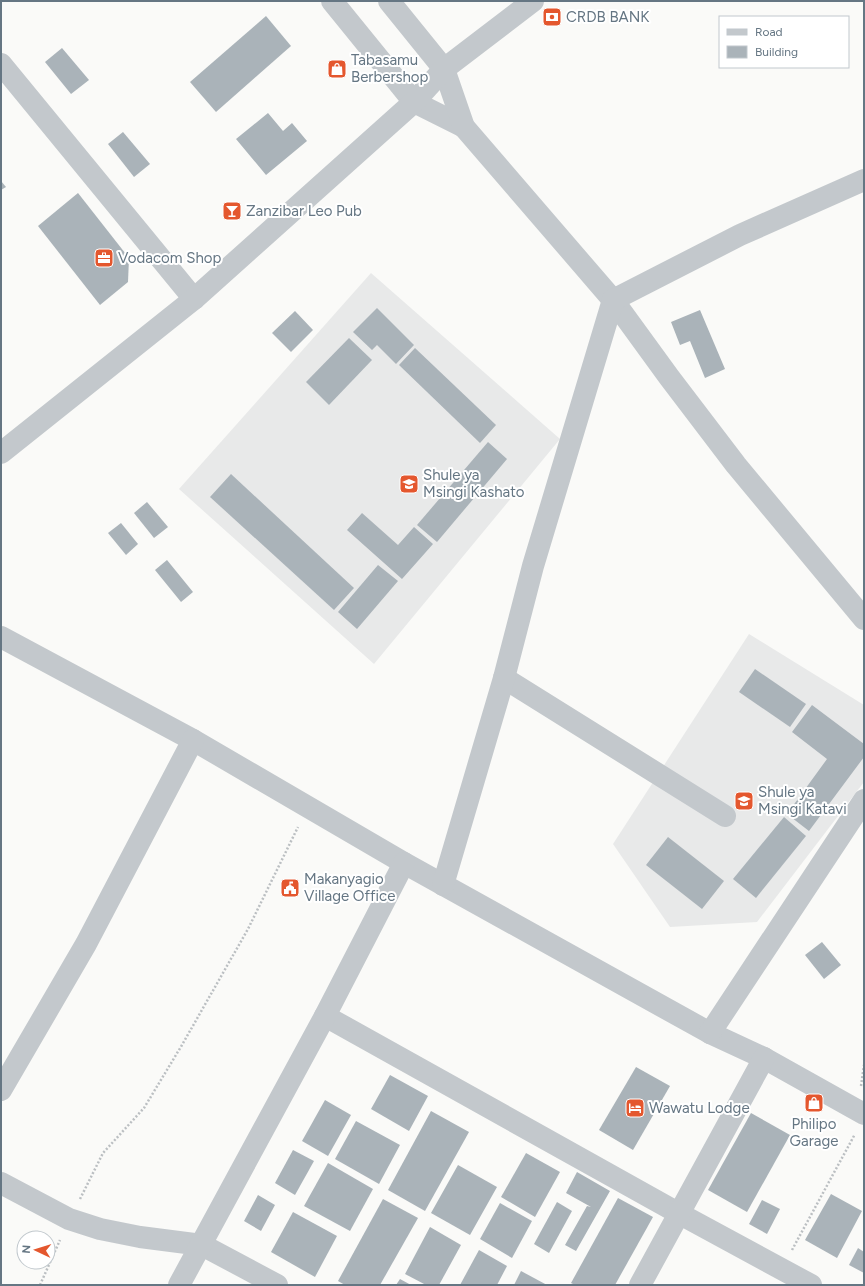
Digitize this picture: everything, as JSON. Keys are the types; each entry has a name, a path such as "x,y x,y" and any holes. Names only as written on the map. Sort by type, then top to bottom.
{"street":[{"path":"332,1 414,102 464,127"},
{"path":"389,1 444,70 464,127 613,300 669,378 736,465 864,620"},
{"path":"1,453 194,298 414,102 444,70 532,1"},
{"path":"4,75 194,298"},
{"path":"444,885 504,678 533,566 613,300 740,235 864,180"},
{"path":"1,636 193,740 404,863 710,1033 764,1058 861,1111"},
{"path":"504,678 725,816"},
{"path":"1,1090 86,944 193,740"},
{"path":"710,1033 864,800"},
{"path":"179,1285 325,1016 404,863"},
{"path":"325,1016 680,1214 811,1285"},
{"path":"640,1285 764,1058"},
{"path":"1,1183 69,1219 100,1229 140,1237 202,1245 277,1285"}],"path":[{"path":"40,1285 69,1219 103,1153 144,1108 182,1045 248,929 308,807"},
{"path":"782,1268 861,1111"}],"shaded area":[{"path":"371,273 560,439 374,664 179,489"},
{"path":"749,634 864,705 864,782 757,922 670,927 613,844"}],"building":[{"path":"266,16 291,46 216,112 190,82"},
{"path":"62,48 89,80 71,94 45,62"},
{"path":"268,113 283,131 292,123 307,141 266,175 236,139"},
{"path":"123,132 150,164 134,177 108,144"},
{"path":"1,181 6,187 1,190"},
{"path":"78,193 129,258 128,282 100,305 38,226"},
{"path":"377,308 414,345 396,364 377,345 372,350 353,332"},
{"path":"700,310 725,369 705,378 690,341 680,345 671,322"},
{"path":"295,311 313,330 291,352 272,333"},
{"path":"349,338 372,360 329,405 306,382"},
{"path":"415,348 496,425 480,443 399,365"},
{"path":"488,442 507,459 437,542 417,525"},
{"path":"231,474 354,588 334,610 210,497"},
{"path":"147,502 168,527 154,538 134,513"},
{"path":"362,513 398,545 414,527 433,544 402,579 347,530"},
{"path":"121,523 138,544 126,555 108,533"},
{"path":"167,560 193,592 181,602 155,570"},
{"path":"378,565 398,581 357,629 338,612"},
{"path":"755,669 806,704 790,727 739,692"},
{"path":"812,705 864,744 864,757 809,831 787,814 827,759 792,732"},
{"path":"784,817 806,836 756,898 733,879"},
{"path":"668,837 724,881 702,909 646,865"},
{"path":"822,942 841,965 824,979 805,955"},
{"name":"Wawatu Lodge","path":"636,1067 670,1086 633,1150 599,1130"},
{"path":"390,1075 428,1096 409,1131 371,1109"},
{"path":"325,1100 351,1115 328,1156 302,1141"},
{"path":"431,1111 469,1132 425,1211 388,1190"},
{"path":"751,1113 790,1135 747,1212 708,1190"},
{"path":"356,1121 400,1145 379,1184 335,1159"},
{"path":"293,1150 314,1161 295,1195 275,1183"},
{"path":"526,1153 560,1172 535,1217 501,1197"},
{"path":"328,1163 373,1189 350,1231 304,1206"},
{"path":"458,1165 497,1187 470,1235 431,1213"},
{"path":"577,1172 610,1191 576,1251 565,1245 587,1206 591,1207 566,1193"},
{"path":"831,1194 862,1211 837,1258 805,1240"},
{"path":"258,1195 275,1205 261,1231 244,1221"},
{"path":"618,1198 653,1217 615,1285 575,1285 571,1283"},
{"path":"383,1199 418,1218 380,1285 345,1285 338,1281"},
{"path":"762,1200 780,1209 767,1234 749,1224"},
{"path":"557,1202 572,1211 549,1253 534,1244"},
{"path":"500,1203 532,1221 512,1258 480,1239"},
{"path":"293,1212 337,1236 315,1277 271,1252"},
{"path":"430,1227 461,1245 439,1285 426,1285 405,1274"},
{"path":"858,1248 864,1252 864,1273 849,1265"},
{"path":"479,1250 507,1266 497,1285 460,1285"},
{"path":"521,1271 547,1285 514,1285"},
{"path":"400,1279 411,1285 396,1285"}],"place":[{"name":"CRDB BANK","path":"552,17"},
{"name":"Tabasamu Berbershop","path":"337,69"},
{"name":"Zanzibar Leo Pub","path":"232,211"},
{"name":"Vodacom Shop","path":"104,258"},
{"name":"Shule ya Msingi Kashato","path":"409,484"},
{"name":"Shule ya Msingi Katavi","path":"744,801"},
{"name":"Makanyagio Village Office","path":"290,888"},
{"name":"Philipo Garage","path":"814,1103"},
{"name":"Wawatu Lodge","path":"635,1108"}]}
